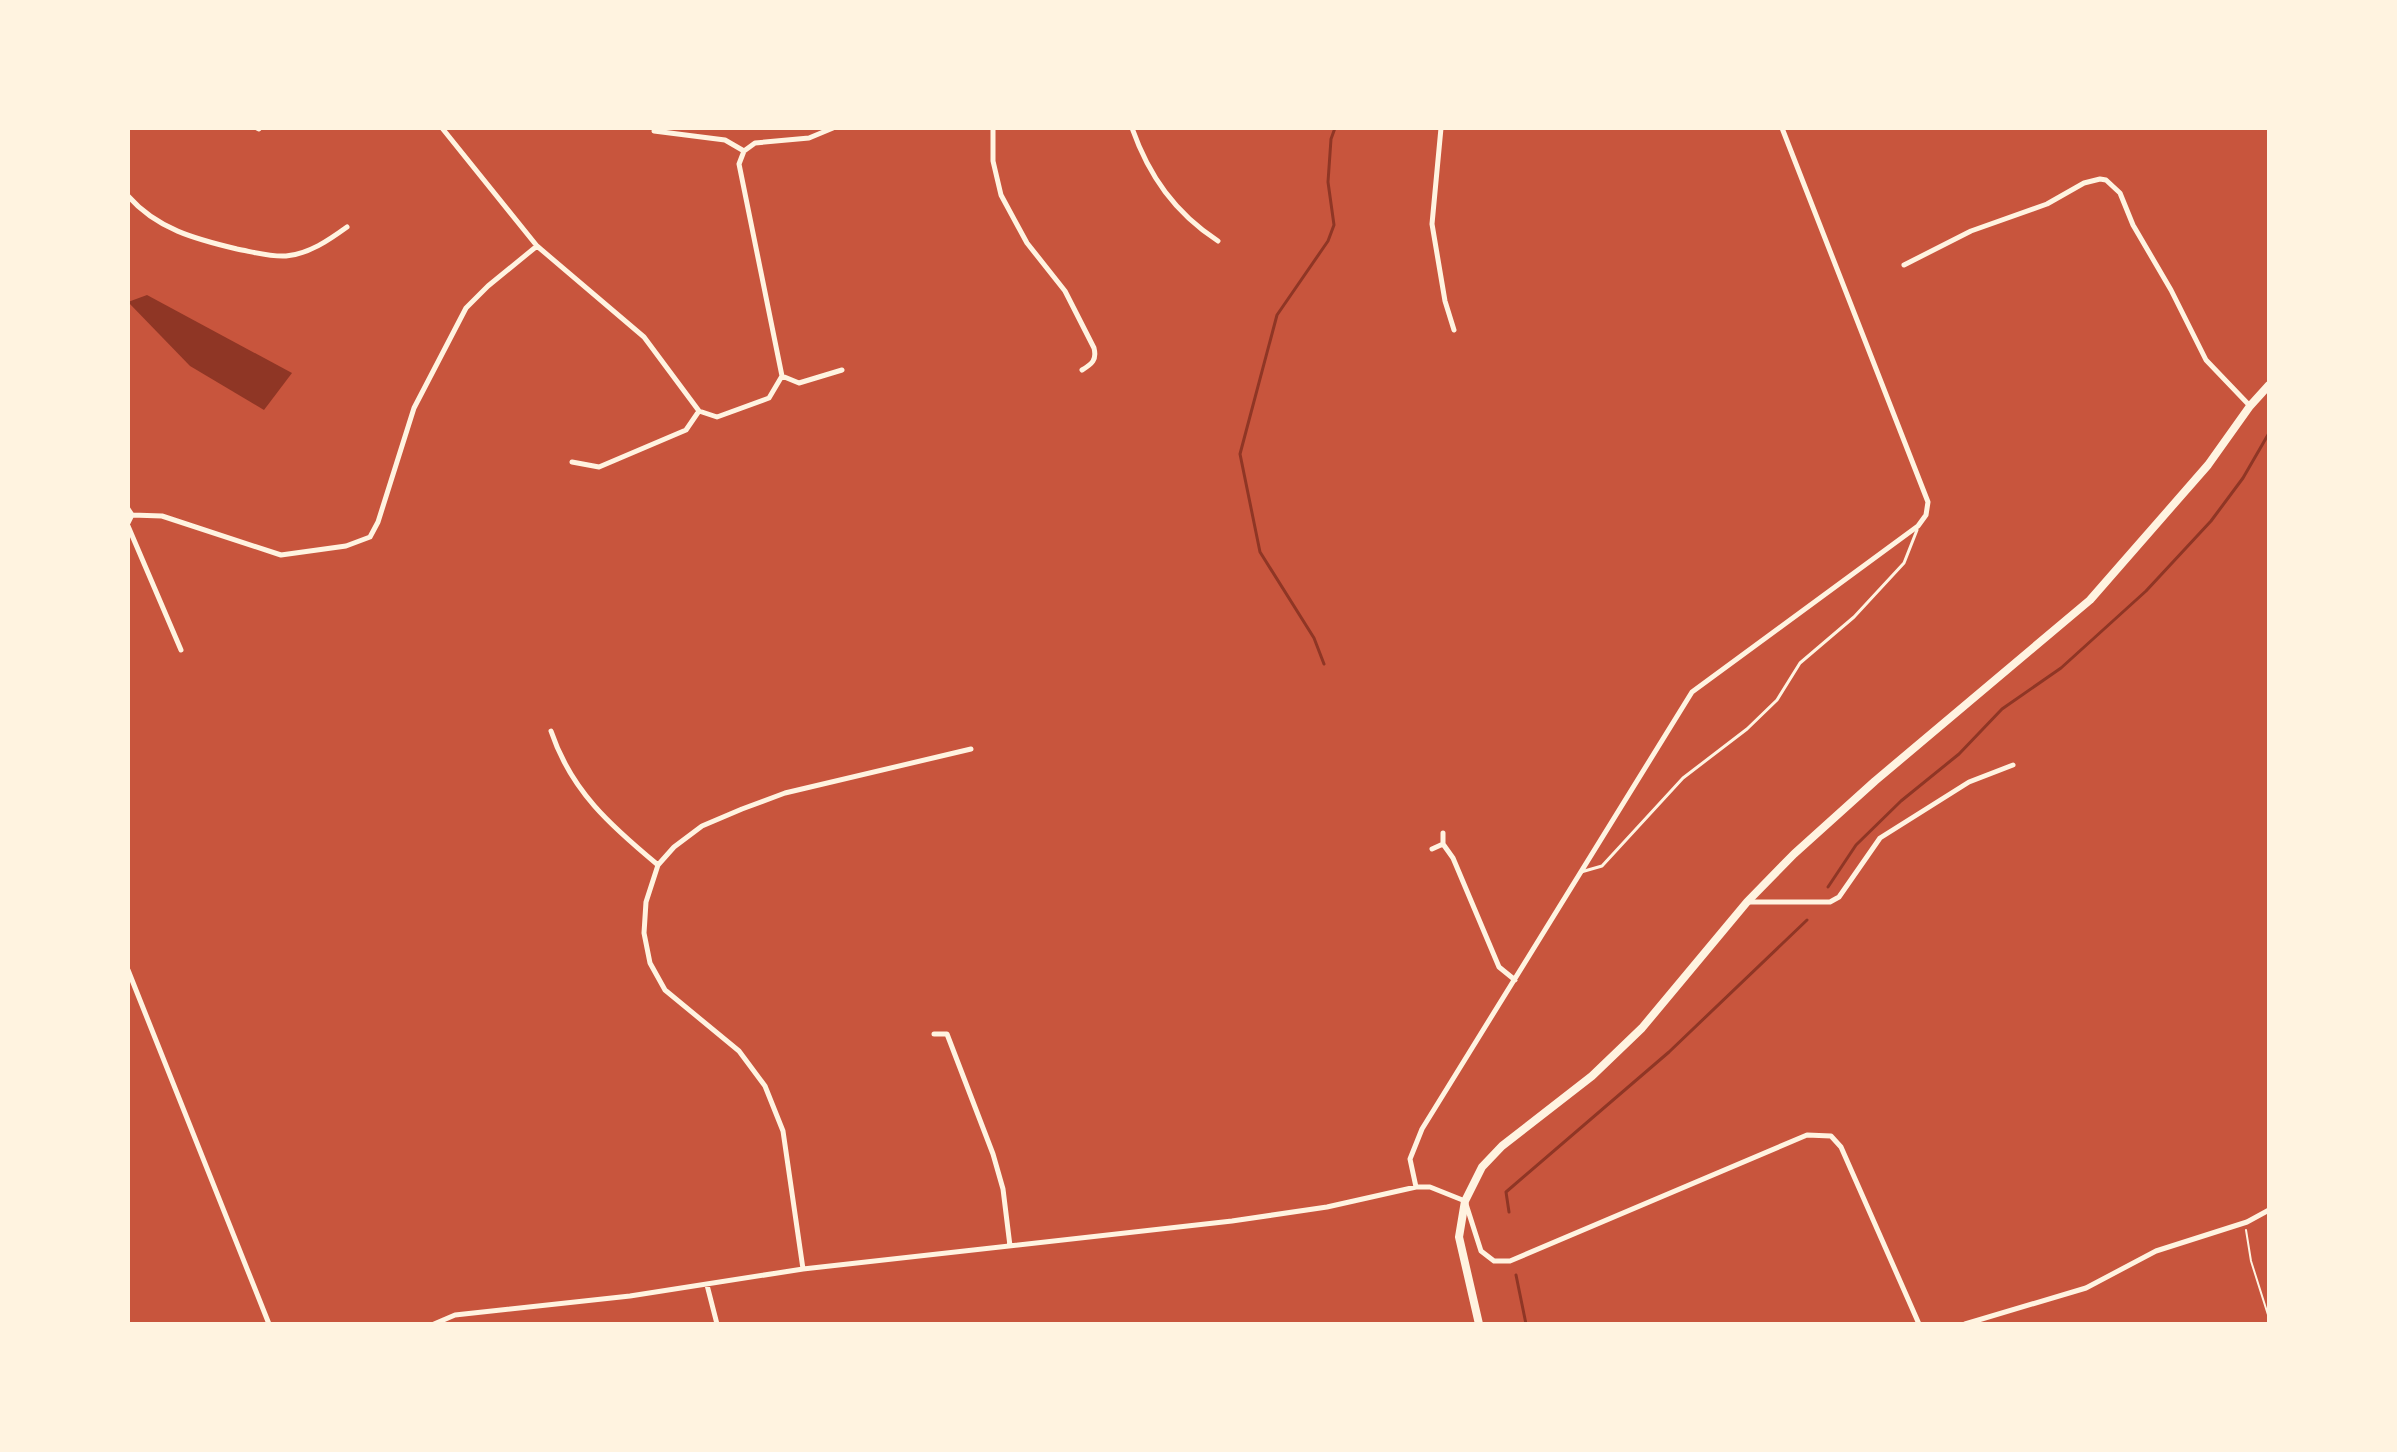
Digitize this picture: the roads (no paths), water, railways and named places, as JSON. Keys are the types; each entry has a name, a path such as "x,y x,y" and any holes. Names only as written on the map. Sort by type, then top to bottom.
{"main road":[{"path":"1479,1324 1459,1237 1465,1201 1482,1167 1592,1076 1642,1028 1747,902 1794,854 1863,791 2090,600 2208,465 2269,385"}],"street":[{"path":"442,128 537,246 644,337 699,411 717,417 769,398 782,376 739,172 744,151 759,141 809,138 833,128"},
{"path":"993,128 993,161 1001,195 1027,243 1065,291 1094,348 1096,356 1092,364 1082,370"},
{"path":"1132,128 1141,152 1168,198 1198,228 1218,241"},
{"path":"1441,128 1432,224 1439,270 1454,330"},
{"path":"1416,1187 1410,1159 1422,1129 1692,692 1918,526 1926,515 1928,502 1782,128"},
{"path":"654,131 725,140 744,151"},
{"path":"1904,265 1971,231 2047,204 2084,183 2106,180 2120,193 2133,225 2171,290 2206,360 2250,406"},
{"path":"128,196 142,212 171,230 197,240 263,254 287,256 319,246 347,227"},
{"path":"132,515 162,516 281,555 346,546 370,537 386,501 414,408 466,308 537,246"},
{"path":"782,376 799,383 842,370"},
{"path":"572,462 599,467 686,430 699,411"},
{"path":"128,509 132,515"},
{"path":"132,515 128,525 181,650"},
{"path":"551,731 576,784 606,821 658,865"},
{"path":"803,1269 783,1131 765,1086 739,1051 665,990 650,963 644,933 646,902 658,865 674,847 702,826 785,793 971,749"},
{"path":"1747,902 1830,902 1839,897 1880,838 1969,782 2013,765"},
{"path":"1443,833 1443,844 1453,858 1499,967 1515,980"},
{"path":"1432,849 1443,844"},
{"path":"128,970 269,1324"},
{"path":"947,1034 954,1025"},
{"path":"934,1034 947,1034"},
{"path":"947,1034 993,1154 1003,1189 1010,1246"},
{"path":"434,1324 455,1315 707,1285 803,1269 1248,1218 1354,1202 1416,1187 1430,1187 1465,1201 1481,1251 1494,1261 1510,1261 1807,1135 1831,1136 1841,1147 1919,1324"},
{"path":"1965,1324 2086,1288 2156,1251 2247,1222 2269,1210"},
{"path":"707,1285 717,1324"}],"lane":[{"path":"1581,872 1602,866 1683,778 1747,729 1777,700 1800,663 1854,617 1904,563 1918,526"}],"waterway":[{"path":"1324,664 1314,638 1260,552 1240,454 1277,315 1328,241 1334,225 1328,182 1331,139 1335,128"},
{"path":"1828,887 1856,845 1901,801 1959,754 2002,709 2061,668 2146,591 2211,521 2243,478 2269,433"},
{"path":"1509,1212 1506,1192 1669,1052 1807,920"},
{"path":"1516,1275 1526,1324"}]}
